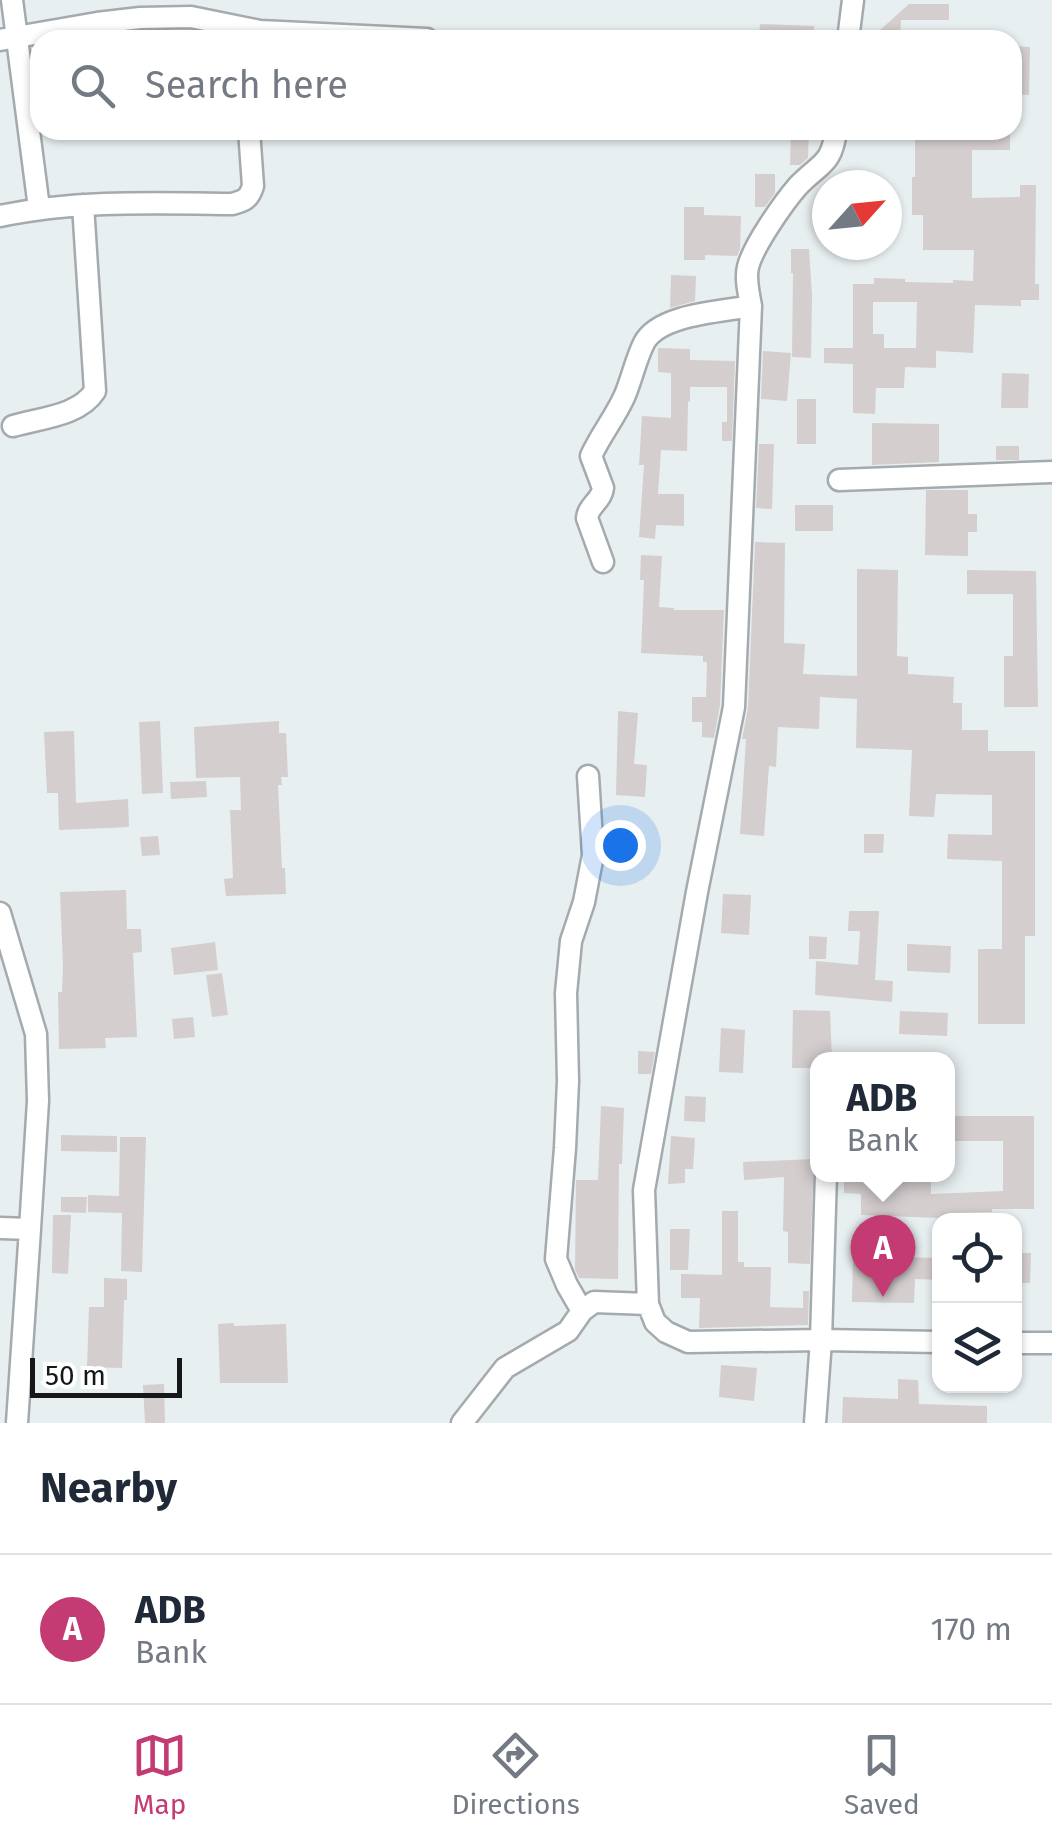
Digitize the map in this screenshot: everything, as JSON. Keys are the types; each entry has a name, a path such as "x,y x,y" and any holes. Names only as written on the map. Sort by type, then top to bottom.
{"street":[{"path":"12,0 9,38 39,208"},
{"path":"849,30 853,0"},
{"path":"61,30 140,18 191,17 238,30"},
{"path":"0,216 83,205 244,201 253,186 250,140"},
{"path":"835,140 834,150 825,163 782,205 748,268 751,306 734,707 644,1190 648,1304 655,1322 688,1342 932,1342"},
{"path":"13,426 76,409 95,392 83,205"},
{"path":"602,562 587,518 603,488 591,456 618,410 645,340 673,321 751,306"},
{"path":"839,480 1052,472"},
{"path":"582,1311 556,1258 568,1081 566,993 571,941 593,855 588,776"},
{"path":"0,914 36,1034 38,1101 17,1423"},
{"path":"815,1423 826,1182"},
{"path":"0,1228 30,1229"},
{"path":"462,1423 505,1368 568,1330 594,1302 648,1304"},
{"path":"1022,1343 1052,1343"}],"building":[{"path":"909,4 949,4 949,20 901,20 900,30 880,30"},
{"path":"760,24 814,26 814,30 760,30"},
{"path":"1022,47 1030,47 1029,95 1022,95"},
{"path":"791,140 809,140 808,158 800,165 790,165"},
{"path":"915,140 1010,140 1010,150 972,150 972,198 1020,197 1020,185 1036,185 1035,284 1039,284 1039,300 1021,300 1021,306 975,305 973,353 936,351 936,368 905,367 904,388 876,388 875,414 853,413 853,364 824,363 824,348 853,348 853,284 874,284 874,278 905,282 973,281 974,250 923,250 923,215 912,215","holes":["873,302 917,302 916,348 884,348 884,334 873,334"]},
{"path":"755,174 775,174 775,193 765,207 755,207"},
{"path":"684,207 704,207 704,215 741,216 737,256 705,255 705,260 684,260"},
{"path":"791,249 809,249 811,358 792,357"},
{"path":"671,275 696,276 695,301 670,308"},
{"path":"658,348 690,349 690,360 735,361 732,441 722,441 722,422 727,422 727,387 690,387 687,451 661,450 658,494 684,494 684,526 656,525 655,539 639,537 644,465 639,465 642,416 671,418 671,373 658,372"},
{"path":"763,351 791,353 787,401 761,399"},
{"path":"1002,373 1029,374 1028,408 1001,408"},
{"path":"797,399 816,399 816,444 797,444"},
{"path":"872,423 939,424 939,462 872,465"},
{"path":"759,444 774,444 772,509 756,508"},
{"path":"996,446 1019,446 1019,460 996,460"},
{"path":"926,490 968,490 968,514 977,514 977,532 968,532 968,556 925,555"},
{"path":"795,505 833,505 833,531 795,531"},
{"path":"755,542 785,543 784,643 805,644 803,674 857,676 857,569 898,570 897,656 908,657 908,674 954,677 953,703 962,703 962,730 988,730 988,751 1035,751 1035,936 1025,936 1025,1024 978,1024 978,949 1002,949 1002,861 947,859 948,834 992,835 992,795 936,794 934,817 909,816 912,750 856,748 857,699 820,697 819,729 778,727 776,767 769,766 764,836 740,834"},
{"path":"641,555 662,556 659,607 724,610 720,705 714,738 702,737 702,722 692,722 692,697 706,697 707,662 703,662 703,656 641,653"},
{"path":"967,570 1036,571 1038,707 1004,707 1004,656 1013,656 1013,594 967,594"},
{"path":"618,711 638,713 634,764 647,765 645,797 616,795"},
{"path":"160,721 163,793 142,794 139,722"},
{"path":"279,721 279,733 286,733 288,777 281,777 282,785 278,785 286,894 226,896 224,879 233,878 230,810 241,810 240,777 196,778 194,727"},
{"path":"74,731 76,803 128,799 129,827 59,830 58,793 47,793 44,732"},
{"path":"206,781 207,797 171,799 170,782"},
{"path":"864,834 884,834 883,853 864,853"},
{"path":"158,836 160,855 142,856 140,837"},
{"path":"126,890 127,929 141,929 142,952 133,953 137,1037 105,1038 106,1048 59,1049 58,992 62,992 63,966 60,892"},
{"path":"723,894 751,895 749,935 721,933"},
{"path":"849,911 879,911 875,980 893,981 892,1002 815,995 816,961 858,965 860,931 848,931"},
{"path":"809,936 827,937 826,959 809,959"},
{"path":"215,942 218,970 174,975 171,948"},
{"path":"907,944 951,946 950,973 907,971"},
{"path":"222,973 228,1015 212,1017 206,975"},
{"path":"793,1010 830,1011 832,1052 810,1052 810,1068 792,1068"},
{"path":"900,1011 948,1013 947,1036 899,1034"},
{"path":"193,1017 195,1037 174,1039 172,1019"},
{"path":"721,1028 745,1030 743,1073 719,1072"},
{"path":"638,1051 655,1052 651,1074 638,1074"},
{"path":"685,1096 706,1097 705,1122 684,1121"},
{"path":"601,1106 624,1108 619,1164 618,1279 579,1278 575,1269 576,1180 598,1180"},
{"path":"955,1116 1034,1116 1034,1209 932,1213 932,1218 861,1215 861,1194 844,1193 844,1182 931,1182 931,1194 1003,1191 1003,1141 955,1141"},
{"path":"61,1135 117,1136 117,1152 61,1151"},
{"path":"671,1136 695,1138 693,1169 685,1169 685,1183 668,1184"},
{"path":"120,1137 146,1137 142,1272 121,1271 122,1213 88,1212 88,1195 119,1196"},
{"path":"810,1159 810,1182 813,1182 810,1264 788,1263 788,1232 783,1231 784,1177 744,1180 743,1162"},
{"path":"61,1197 87,1197 86,1213 61,1212"},
{"path":"722,1211 738,1211 738,1262 744,1262 744,1267 771,1267 770,1307 803,1308 803,1291 809,1291 808,1325 699,1328 700,1298 681,1298 681,1274 722,1275"},
{"path":"53,1215 71,1215 68,1274 52,1273"},
{"path":"670,1229 690,1229 688,1270 670,1270"},
{"path":"1022,1253 1031,1253 1030,1283 1022,1283"},
{"path":"853,1256 932,1258 932,1280 915,1279 914,1303 852,1302"},
{"path":"104,1278 127,1279 122,1368 87,1367 89,1307 104,1307"},
{"path":"218,1324 286,1324 288,1383 220,1383"},
{"path":"721,1365 757,1368 754,1401 719,1397"},
{"path":"898,1379 918,1380 919,1404 987,1406 987,1423 842,1423 843,1397 898,1399"},
{"path":"164,1384 165,1423 145,1423 143,1385"}],"place":[{"name":"ADB","path":"883,1297"}]}
